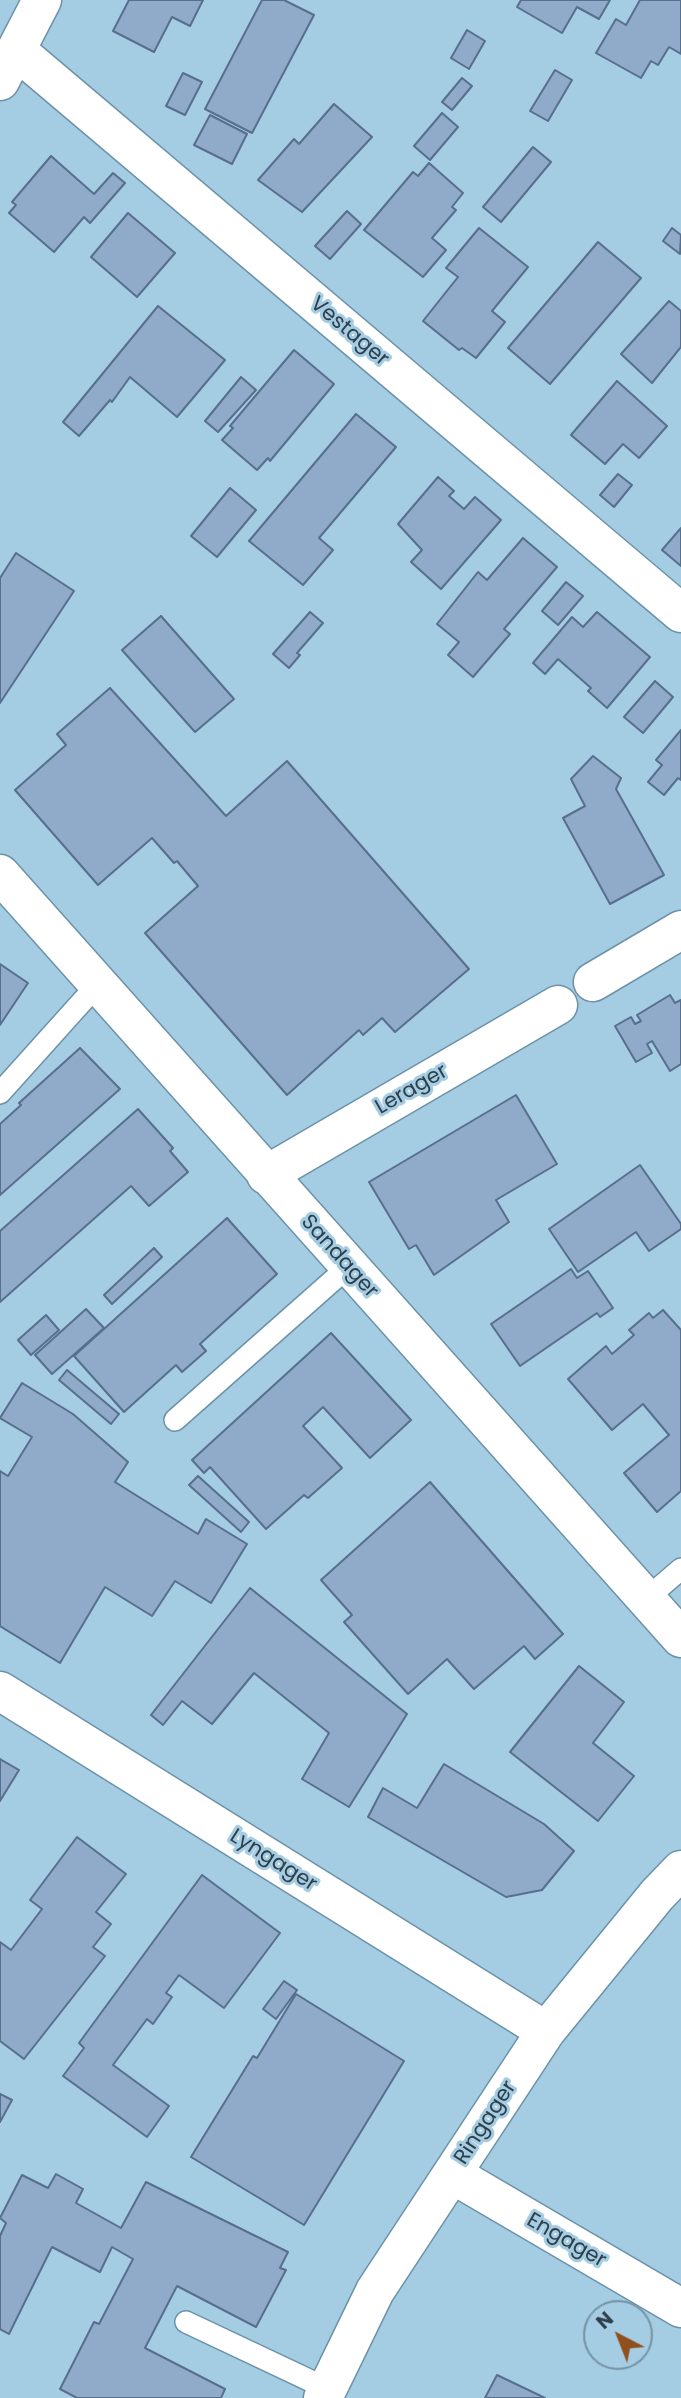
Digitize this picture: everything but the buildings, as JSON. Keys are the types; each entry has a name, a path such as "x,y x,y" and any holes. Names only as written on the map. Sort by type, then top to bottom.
{"street":[{"path":"8,65 42,0"},
{"name":"Vestager","path":"8,65 681,613"},
{"name":"Sandager","path":"0,874 681,1638"},
{"path":"593,982 681,930"},
{"name":"Lerager","path":"266,1175 558,1006"},
{"name":"Lyngager","path":"0,1691 546,2031"},
{"name":"Ringager","path":"326,2393 375,2291 546,2031 681,1870"},
{"name":"Engager","path":"452,2174 681,2308"}],"lane":[{"path":"0,1093 97,985"},
{"path":"175,1420 348,1267"},
{"path":"646,1599 681,1569"},
{"path":"186,2322 326,2393"}]}
